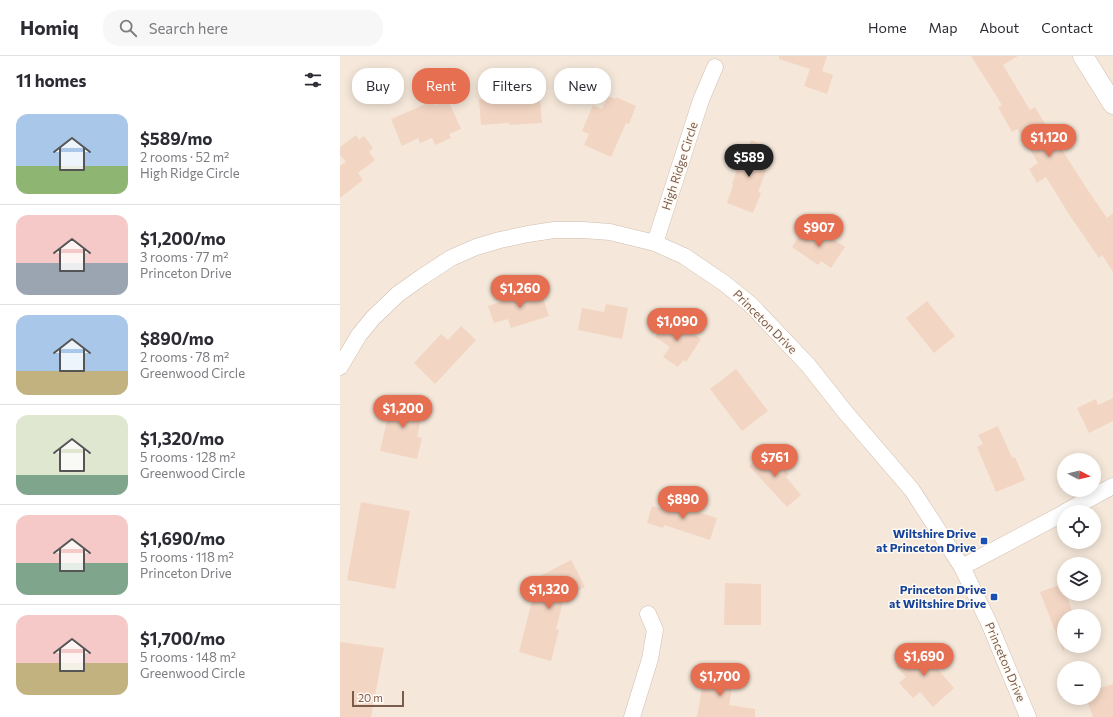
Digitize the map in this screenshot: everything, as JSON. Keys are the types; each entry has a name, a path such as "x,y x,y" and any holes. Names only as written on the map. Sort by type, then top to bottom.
{"street":[{"path":"1083,56 1113,104"},
{"name":"High Ridge Circle","path":"655,243 701,100 714,67"},
{"name":"Princeton Drive","path":"340,367 359,335 373,318 398,294 450,258 500,240 554,230 610,232 655,243 684,256 724,283 750,304 808,365 912,490 962,567 990,623 1028,717"},
{"path":"1078,505 1113,486"},
{"path":"962,567 1057,516"},
{"path":"632,717 650,659 655,630 648,614"}],"shaded area":[{"path":"340,56 1113,56 1113,717 340,717"}],"building":[{"path":"779,56 827,56 822,71 833,75 827,94 804,86 810,69 779,59"},
{"path":"971,56 1018,56 1003,65 1030,110 1035,107 1060,149 1061,148 1107,218 1113,213 1113,272 1102,255 1099,258 1070,216 1046,177 1037,183 1029,169 1038,163 1017,129 1012,132 998,107 1002,105"},
{"path":"611,97 615,99 616,97 636,106 629,124 626,123 611,157 584,145 589,134 582,131 593,105 602,109 604,104 611,104"},
{"path":"426,104 450,104 461,129 449,134 451,138 435,145 432,138 420,143 418,138 402,146 391,119"},
{"path":"479,104 541,104 542,123 481,125"},
{"path":"356,135 359,140 364,136 373,148 369,152 375,160 358,173 363,180 340,198 340,166 346,162 340,155 340,147"},
{"path":"751,140 765,146 762,155 771,158 758,192 761,193 753,213 727,203 744,149 748,150"},
{"path":"803,230 814,237 819,230 845,247 831,268 821,261 818,265 792,247"},
{"path":"540,289 549,316 511,328 508,319 494,323 488,306"},
{"path":"927,301 955,336 934,353 906,318"},
{"path":"606,304 628,308 622,339 578,330 582,308 604,312"},
{"path":"668,317 701,339 686,362 683,360 678,367 663,357 670,347 655,337"},
{"path":"461,326 476,340 435,384 414,363 441,334 448,340"},
{"path":"736,369 768,411 742,431 710,389"},
{"path":"392,398 424,405 417,437 422,438 417,459 380,451"},
{"path":"1113,398 1113,421 1089,433 1077,408 1096,399 1098,405"},
{"path":"998,426 1012,458 1015,457 1025,480 996,492 977,447 983,444 978,435"},
{"path":"767,449 789,474 786,477 801,495 787,507 749,466"},
{"path":"361,502 410,511 395,589 347,580"},
{"path":"669,503 717,518 710,540 664,525 663,528 647,523 652,506 667,510"},
{"path":"571,560 585,587 564,598 556,629 559,630 551,661 519,652 538,577"},
{"path":"725,583 761,584 761,625 724,625"},
{"path":"1057,586 1057,601 1069,601 1071,609 1057,609 1057,636 1040,592"},
{"path":"340,642 384,648 371,717 340,717"},
{"path":"921,644 938,663 935,666 954,688 933,707 920,692 913,698 899,683 906,677 896,666"},
{"path":"711,666 735,671 729,705 755,709 755,717 697,717 703,682 709,683"},
{"path":"1113,684 1113,717 1093,717 1089,705 1101,705 1101,688"}],"place":[{"name":"Wiltshire Drive at Princeton Drive","path":"984,541"},
{"name":"Princeton Drive at Wiltshire Drive","path":"994,597"}]}
